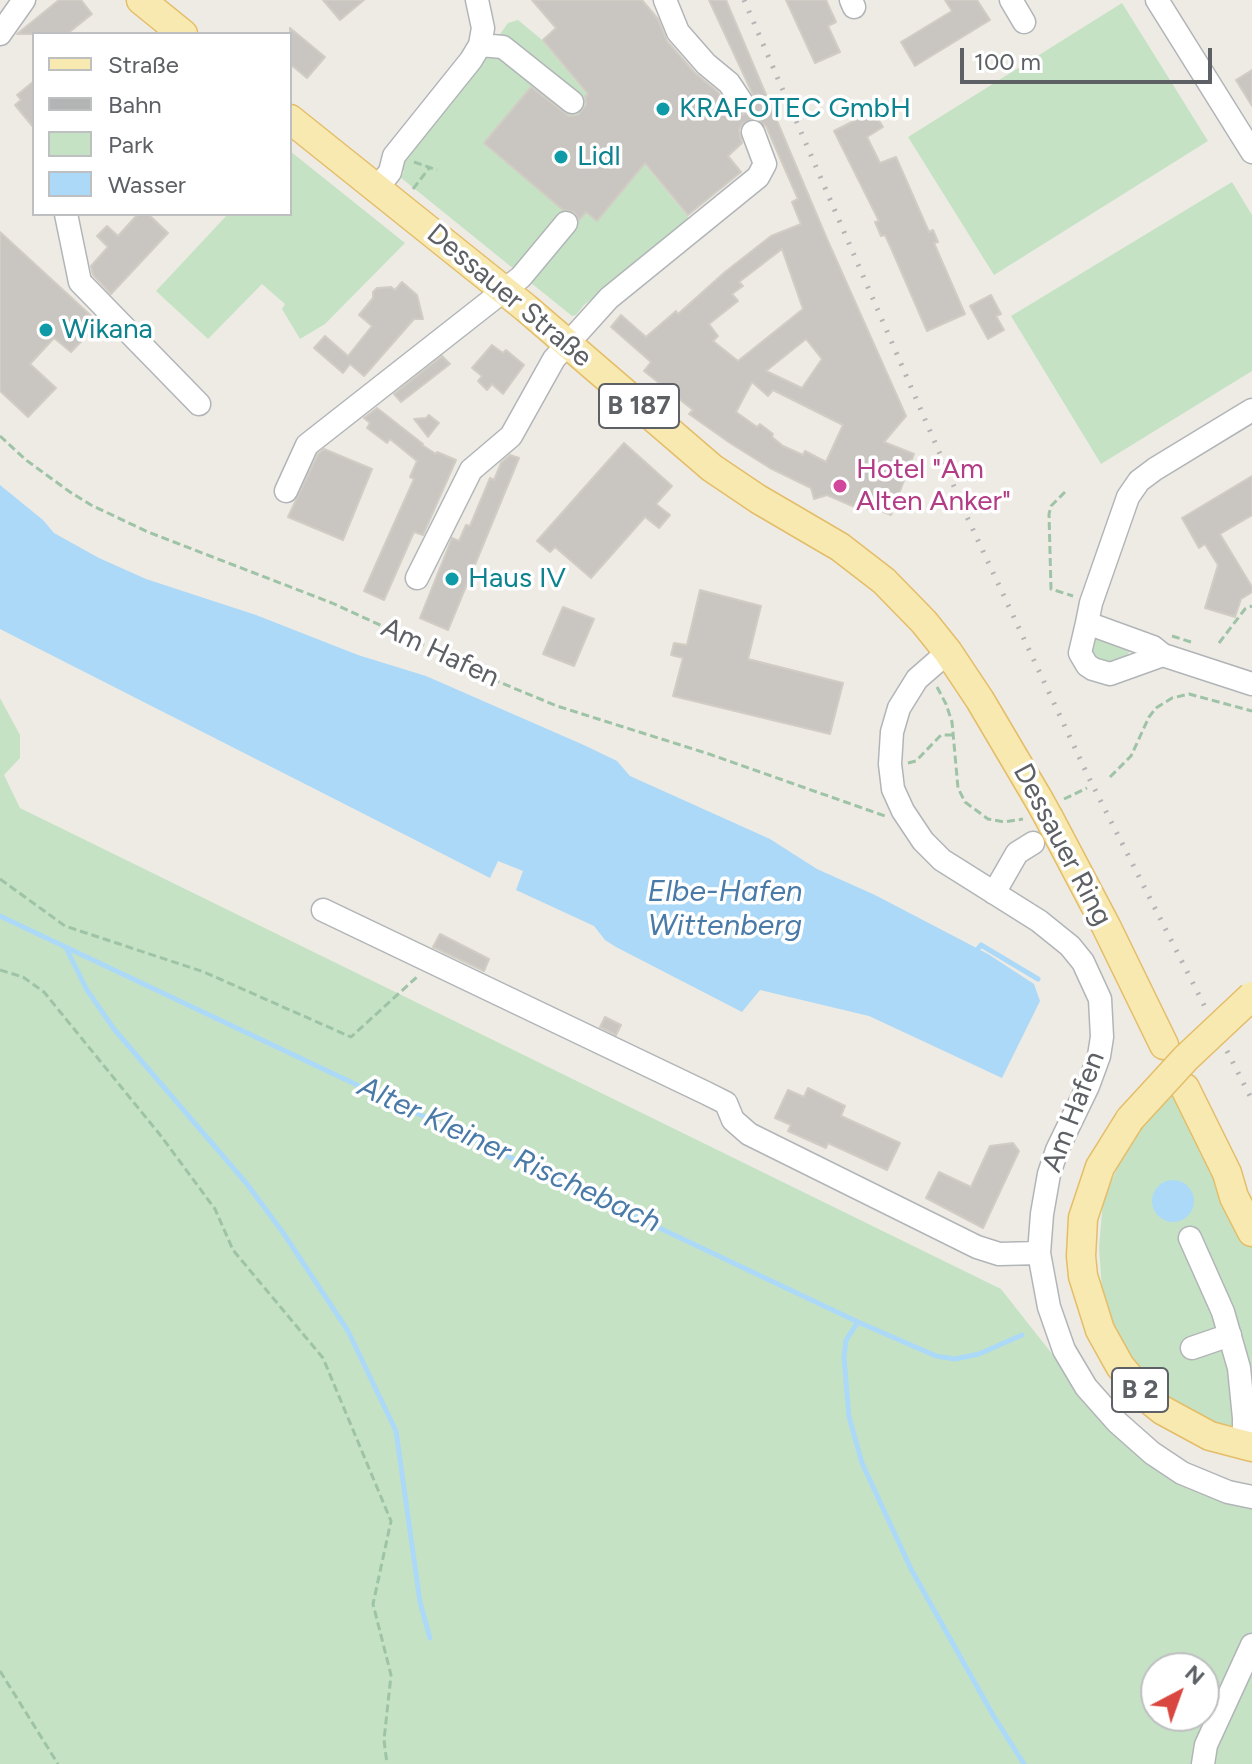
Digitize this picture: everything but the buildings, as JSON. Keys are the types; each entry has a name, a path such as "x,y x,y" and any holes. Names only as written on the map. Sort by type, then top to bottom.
{"main road":[{"path":"141,0 176,32"},
{"name":"Dessauer Straße","path":"292,121 504,290 712,468 749,494 854,556 884,581 948,652"},
{"name":"Dessauer Ring","path":"948,652 1046,808 1164,1045"},
{"name":"B 2","path":"1248,1446 1194,1429 1146,1397 1109,1348 1093,1311 1081,1256 1083,1218 1100,1167 1130,1119 1186,1058 1252,996"},
{"path":"1185,1088 1252,1232"},
{"path":"1227,1173 1252,1196"}],"street":[{"path":"0,34 24,0"},
{"path":"377,188 390,172 394,156 480,45 483,28 477,0"},
{"path":"665,0 678,32 706,64 729,83 741,101"},
{"path":"1011,0 1024,22"},
{"path":"1157,0 1252,152"},
{"path":"480,45 503,47 572,102"},
{"path":"417,578 471,470 511,436 547,367 609,298 758,177 765,164 753,132"},
{"path":"66,216 80,282 199,404"},
{"path":"286,491 307,445 521,277 566,223"},
{"path":"1163,655 1110,674 1087,665 1080,653 1089,613 1128,497 1139,481 1155,469 1252,410"},
{"path":"1089,613 1163,655 1252,684"},
{"name":"Am Hafen","path":"948,652 925,670 903,697 892,732 890,764 893,789 923,841 942,860 1039,921 1070,946 1083,962 1100,999 1102,1037 1099,1056 1049,1174 1042,1214 1039,1253 1049,1307 1064,1350 1086,1387 1152,1453 1182,1473 1228,1492 1252,1497"},
{"path":"994,893 1017,853 1033,843"},
{"path":"323,910 726,1103 733,1120 749,1134 977,1247 999,1254 1039,1253"},
{"path":"1190,1238 1230,1335 1239,1368 1248,1446"},
{"path":"1192,1348 1230,1335"},
{"path":"1203,1764 1206,1745 1252,1645"}],"path":[{"path":"394,156 437,170"},
{"path":"412,190 430,167"},
{"name":"Am Hafen","path":"0,436 46,475 91,505 148,532 332,603 487,677 557,706 709,754 849,805 888,817 903,811"},
{"path":"1065,492 1051,506 1049,514 1051,589 1089,613"},
{"path":"1219,643 1245,609 1252,606"},
{"path":"1110,777 1131,756 1156,708 1172,698 1189,694 1252,711"},
{"path":"942,695 952,722 958,788 965,802 976,812 988,819 1004,822 1046,808 1087,788"},
{"path":"890,764 916,761 941,735 953,735"},
{"path":"0,879 65,926 204,972 351,1037 433,962"},
{"path":"0,970 23,977 44,992 161,1136 215,1209 233,1250 323,1358 391,1521 373,1604 391,1675 384,1740 387,1764"},
{"path":"0,1671 58,1764"}],"green space":[{"path":"1122,3 1208,141 994,275 908,137"},
{"path":"518,20 541,39 689,218 702,208 704,211 572,316 400,177 404,172 397,166 508,23"},
{"path":"292,153 405,243 325,324 300,339 282,309 285,304 262,284 208,339 156,291 226,216 292,216"},
{"path":"1232,182 1252,215 1252,371 1101,464 1011,316"},
{"path":"1099,633 1131,649 1126,657 1106,663 1094,657 1088,646"},
{"path":"0,698 20,735 20,758 4,775 20,808 1001,1289 1070,1381 1166,1473 1252,1507 1252,1764 0,1764"},
{"path":"1168,1087 1252,1247 1252,1432 1224,1427 1178,1405 1145,1377 1118,1343 1102,1290 1099,1248 1103,1200 1124,1153 1140,1130 1138,1123"}],"water":[{"name":"Elbe-Hafen Wittenberg","path":"0,485 43,520 54,533 99,558 146,579 256,615 358,655 426,676 586,746 617,761 630,776 770,839 817,869 875,895 988,954 1034,984 1040,1001 1002,1078 869,1016 760,990 742,1012 616,947 605,940 594,926 516,890 523,871 498,861 490,878 0,629"},
{"path":"1173,1180 1188,1186 1194,1201 1188,1216 1173,1222 1158,1216 1152,1201 1158,1186"}],"waterway":[{"name":"Alter Kleiner Rischebach","path":"0,916 858,1322 936,1356 955,1359 979,1354 1022,1335"},
{"path":"977,950 981,945 1038,979"},
{"path":"67,950 87,990 114,1029 247,1184 348,1331 396,1431 420,1602 430,1638"},
{"path":"858,1322 846,1340 844,1357 849,1417 862,1463 911,1569 1024,1764"}],"railway":[{"path":"744,0 968,519 1088,776 1205,1007"},
{"path":"1227,1051 1252,1100"}],"place":[{"name":"KRAFOTEC GmbH","path":"663,109"},
{"name":"Lidl","path":"561,157"},
{"name":"Wikana","path":"46,330"},
{"name":"Hotel \"Am Alten Anker\"","path":"840,486"},
{"name":"Haus IV","path":"452,579"}]}
